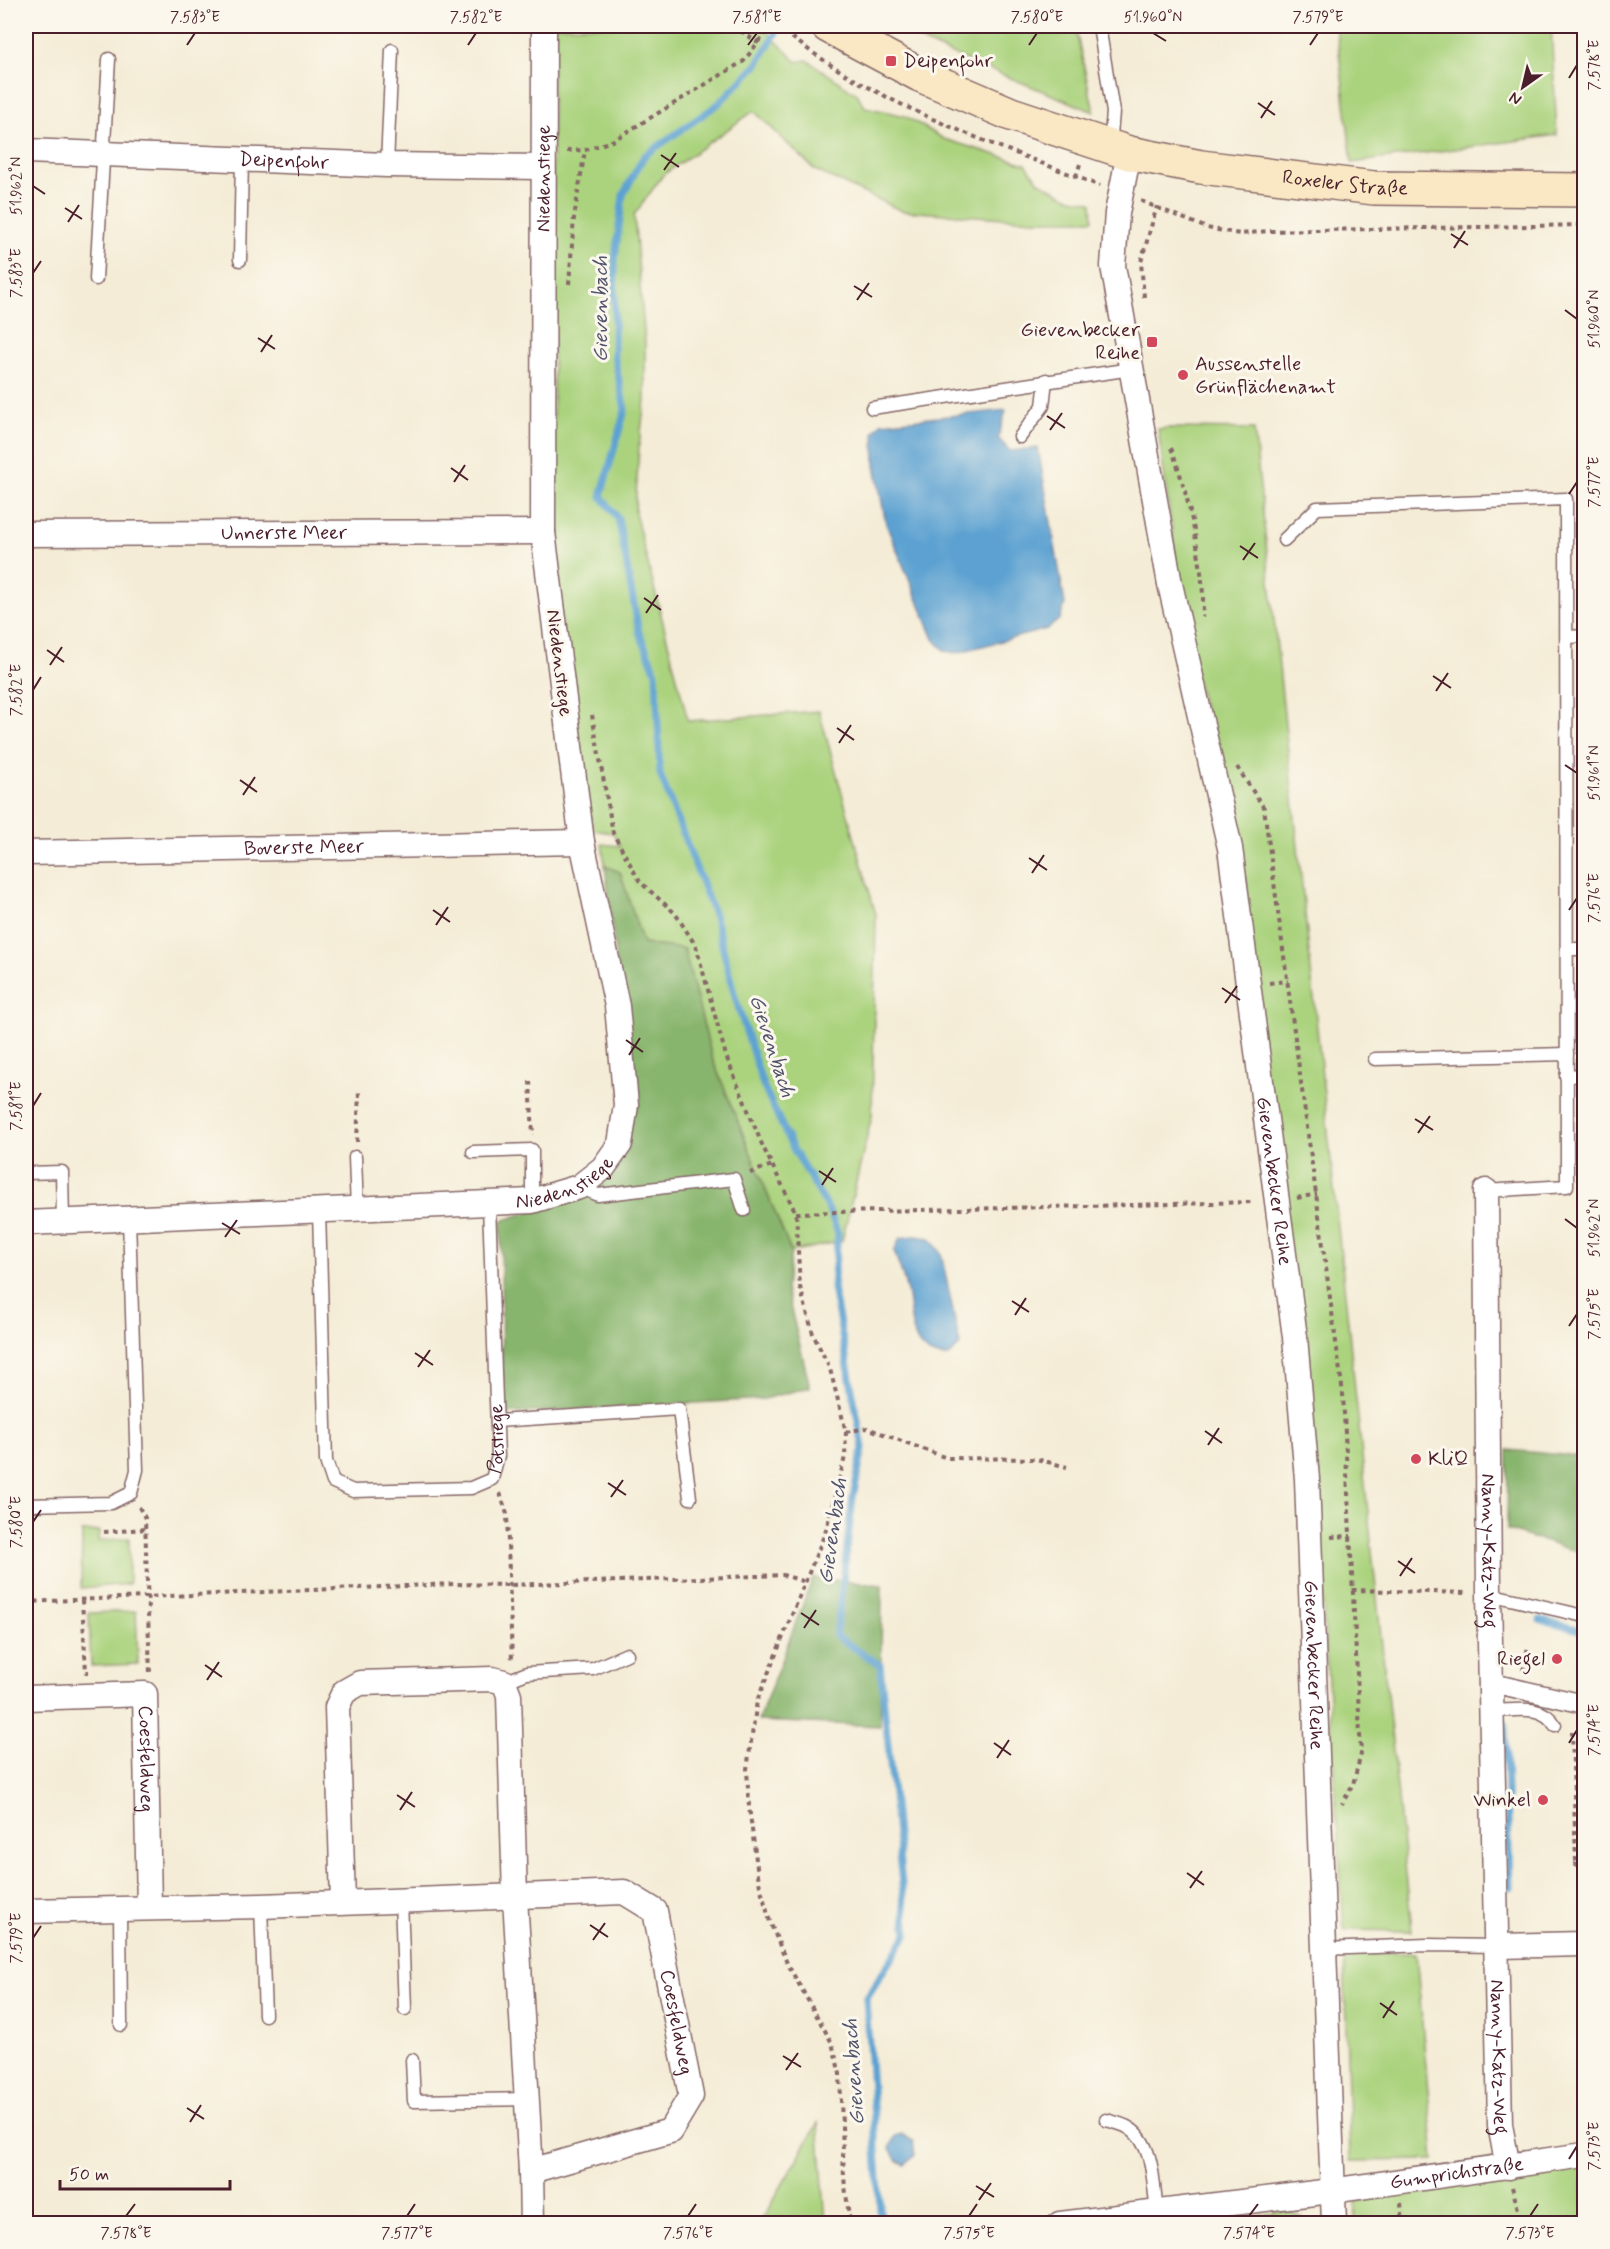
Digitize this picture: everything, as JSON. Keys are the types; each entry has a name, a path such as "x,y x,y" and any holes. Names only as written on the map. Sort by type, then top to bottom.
{"main road":[{"name":"Roxeler Straße","path":"828,26 920,75 1011,114 1120,150 1202,167 1374,188 1584,189"}],"street":[{"name":"Niedenstiege","path":"489,1205 532,1201 579,1187 603,1168 620,1144 626,1105 617,1006 582,842 543,532 544,26"},
{"name":"Gievenbecker Reihe","path":"1120,150 1113,266 1178,624 1230,848 1295,1336 1307,1479 1331,2192 1334,2223"},
{"name":"Deipenfohr","path":"26,151 387,165 543,159"},
{"name":"Unnerste Meer","path":"26,534 543,532"},
{"name":"Boverste Meer","path":"26,853 582,842"},
{"name":"Nanny-Katz-Weg","path":"1486,1191 1490,1594 1500,2125 1508,2167"},
{"path":"26,1223 489,1205"},
{"path":"342,1902 337,1707 344,1692 360,1683 492,1679 504,1682 509,1695 515,1898 528,2099 532,2223"},
{"path":"1492,1683 1576,1702"},
{"name":"Coesfeldweg","path":"26,1698 145,1694 149,1908"},
{"name":"Coesfeldweg","path":"26,1911 515,1898 624,1892 655,1911 691,2096 670,2130 531,2171"},
{"path":"1498,1946 1584,1944"},
{"name":"Gumprichstraße","path":"1060,2223 1132,2220 1157,2213 1331,2192 1584,2155"}],"lane":[{"path":"1099,26 1120,150"},
{"path":"387,165 392,50"},
{"path":"96,279 109,58"},
{"path":"240,260 242,159"},
{"path":"872,408 1131,369"},
{"path":"1020,437 1043,406 1046,380"},
{"path":"1284,540 1317,508 1566,499 1568,1186 1486,1191"},
{"path":"1568,637 1584,636"},
{"path":"1567,949 1584,949"},
{"path":"1375,1059 1567,1054"},
{"path":"1566,1076 1584,1076"},
{"path":"473,1152 532,1150 532,1201"},
{"path":"355,1157 357,1210"},
{"path":"26,1173 62,1172 63,1221"},
{"path":"579,1187 598,1195 734,1179 744,1210"},
{"name":"Potstiege","path":"320,1211 326,1461 333,1482 353,1491 471,1488 492,1479 498,1456 489,1205"},
{"path":"26,1506 111,1503 131,1493 137,1470 129,1219"},
{"path":"497,1421 679,1409 690,1498"},
{"path":"1490,1594 1584,1616"},
{"path":"504,1682 527,1672 593,1669 627,1654"},
{"path":"1492,1711 1537,1710 1545,1713 1555,1725"},
{"path":"401,1900 405,2009"},
{"path":"261,1906 265,2015"},
{"path":"120,1908 121,2025"},
{"path":"1323,1948 1498,1946"},
{"path":"412,2060 414,2101 528,2099"},
{"path":"1106,2120 1128,2127 1140,2137 1148,2151 1157,2213"}],"path":[{"path":"733,26 759,43"},
{"path":"543,159 585,150 612,141 744,61 770,26"},
{"path":"778,26 797,42 870,89 908,109 952,129 1093,183"},
{"path":"569,286 574,218 585,150"},
{"path":"1076,177 1078,169"},
{"path":"1157,206 1174,216 1207,228 1240,234 1280,230 1584,225"},
{"path":"590,708 613,833 640,882 675,913 696,946 726,1056 771,1165 796,1213 800,1287 813,1334 830,1369 848,1432 837,1493 806,1582 757,1701 747,1768 749,1807 759,1882 770,1922 792,1974 832,2043 840,2074 844,2178 850,2223"},
{"path":"530,1081 534,1135 532,1150"},
{"path":"355,1157 359,1092"},
{"path":"734,1179 771,1165"},
{"path":"796,1213 1276,1202 1317,1194"},
{"path":"848,1432 867,1428 947,1458 1036,1459 1066,1467"},
{"path":"492,1479 502,1496 507,1514 512,1666 504,1682"},
{"path":"131,1493 146,1518 151,1669 145,1694"},
{"path":"104,1532 146,1529"},
{"path":"26,1602 464,1584 510,1585 783,1575 806,1582"},
{"path":"1352,1590 1490,1594"},
{"path":"82,1600 86,1672 97,1671"},
{"path":"1522,1677 1528,1647"},
{"path":"140,1669 151,1669"},
{"path":"1576,1702 1572,1726 1576,1865"},
{"path":"1576,1865 1584,1853"},
{"path":"1576,1865 1584,1862"},
{"path":"1508,2167 1522,2223"}],"green space":[{"path":"552,26 761,26 797,62 807,60 857,94 865,107 905,116 944,139 1026,164 1039,182 1068,197 1092,202 1093,220 1034,220 902,211 815,170 754,111 663,175 634,215 645,343 645,400 639,447 635,513 688,721 819,711 876,915 872,1116 842,1241 791,1252 712,1058 684,950 643,944 620,872 605,866 602,844 620,846 613,833 593,830 565,652 554,560"},
{"path":"892,26 1075,26 1094,112 937,48"},
{"path":"1336,26 1551,26 1557,135 1352,163"},
{"path":"1158,429 1254,429 1412,1931 1344,1930 1318,1527 1224,791 1187,641"},
{"path":"605,866 620,872 643,944 684,949 712,1058 791,1252 786,1289 810,1387 764,1399 502,1414 501,1221 580,1195 625,1147 615,949"},
{"path":"1508,1450 1584,1457 1584,1554 1507,1530"},
{"path":"99,1531 98,1541 129,1538 129,1584 81,1588 82,1532"},
{"path":"813,1578 882,1585 880,1726 758,1721"},
{"path":"136,1611 138,1664 91,1666 89,1613"},
{"path":"1577,1707 1584,1709 1584,1857"},
{"path":"1416,1953 1434,2160 1350,2161 1344,1954"},
{"path":"818,2123 826,2223 760,2223"},
{"path":"1584,2167 1584,2223 1356,2223 1355,2202 1400,2191"},
{"path":"1289,2211 1310,2223 1212,2223"}],"water":[{"path":"1006,410 998,438 1010,451 1038,448 1065,604 1060,619 1047,629 956,653 945,651 934,639 886,524 875,466 874,432 881,423"},
{"path":"915,1236 930,1238 941,1253 960,1345 948,1357 934,1355 924,1350 918,1342 911,1322 906,1287 894,1251 900,1238"},
{"path":"901,2134 913,2141 915,2155 905,2165 896,2160 890,2148 895,2136"}],"waterway":[{"name":"Gievenbach","path":"780,26 756,66 717,105 644,156 623,195 615,258 614,355 625,410 601,496 618,518 639,632 656,673 660,774 715,917 735,997 763,1085 791,1145 828,1208 838,1233 833,1287 863,1448 853,1497 836,1636 880,1665 907,1934 866,1999 881,2224"},
{"path":"1540,1620 1584,1631"},
{"path":"1505,1724 1510,1887"}],"place":[{"name":"Deipenfohr","path":"891,61"},
{"name":"Gievenbecker Reihe","path":"1152,342"},
{"name":"Aussenstelle Grünflächenamt","path":"1183,375"},
{"name":"KliQ","path":"1416,1459"},
{"name":"Riegel","path":"1557,1659"},
{"name":"Winkel","path":"1543,1800"}]}
